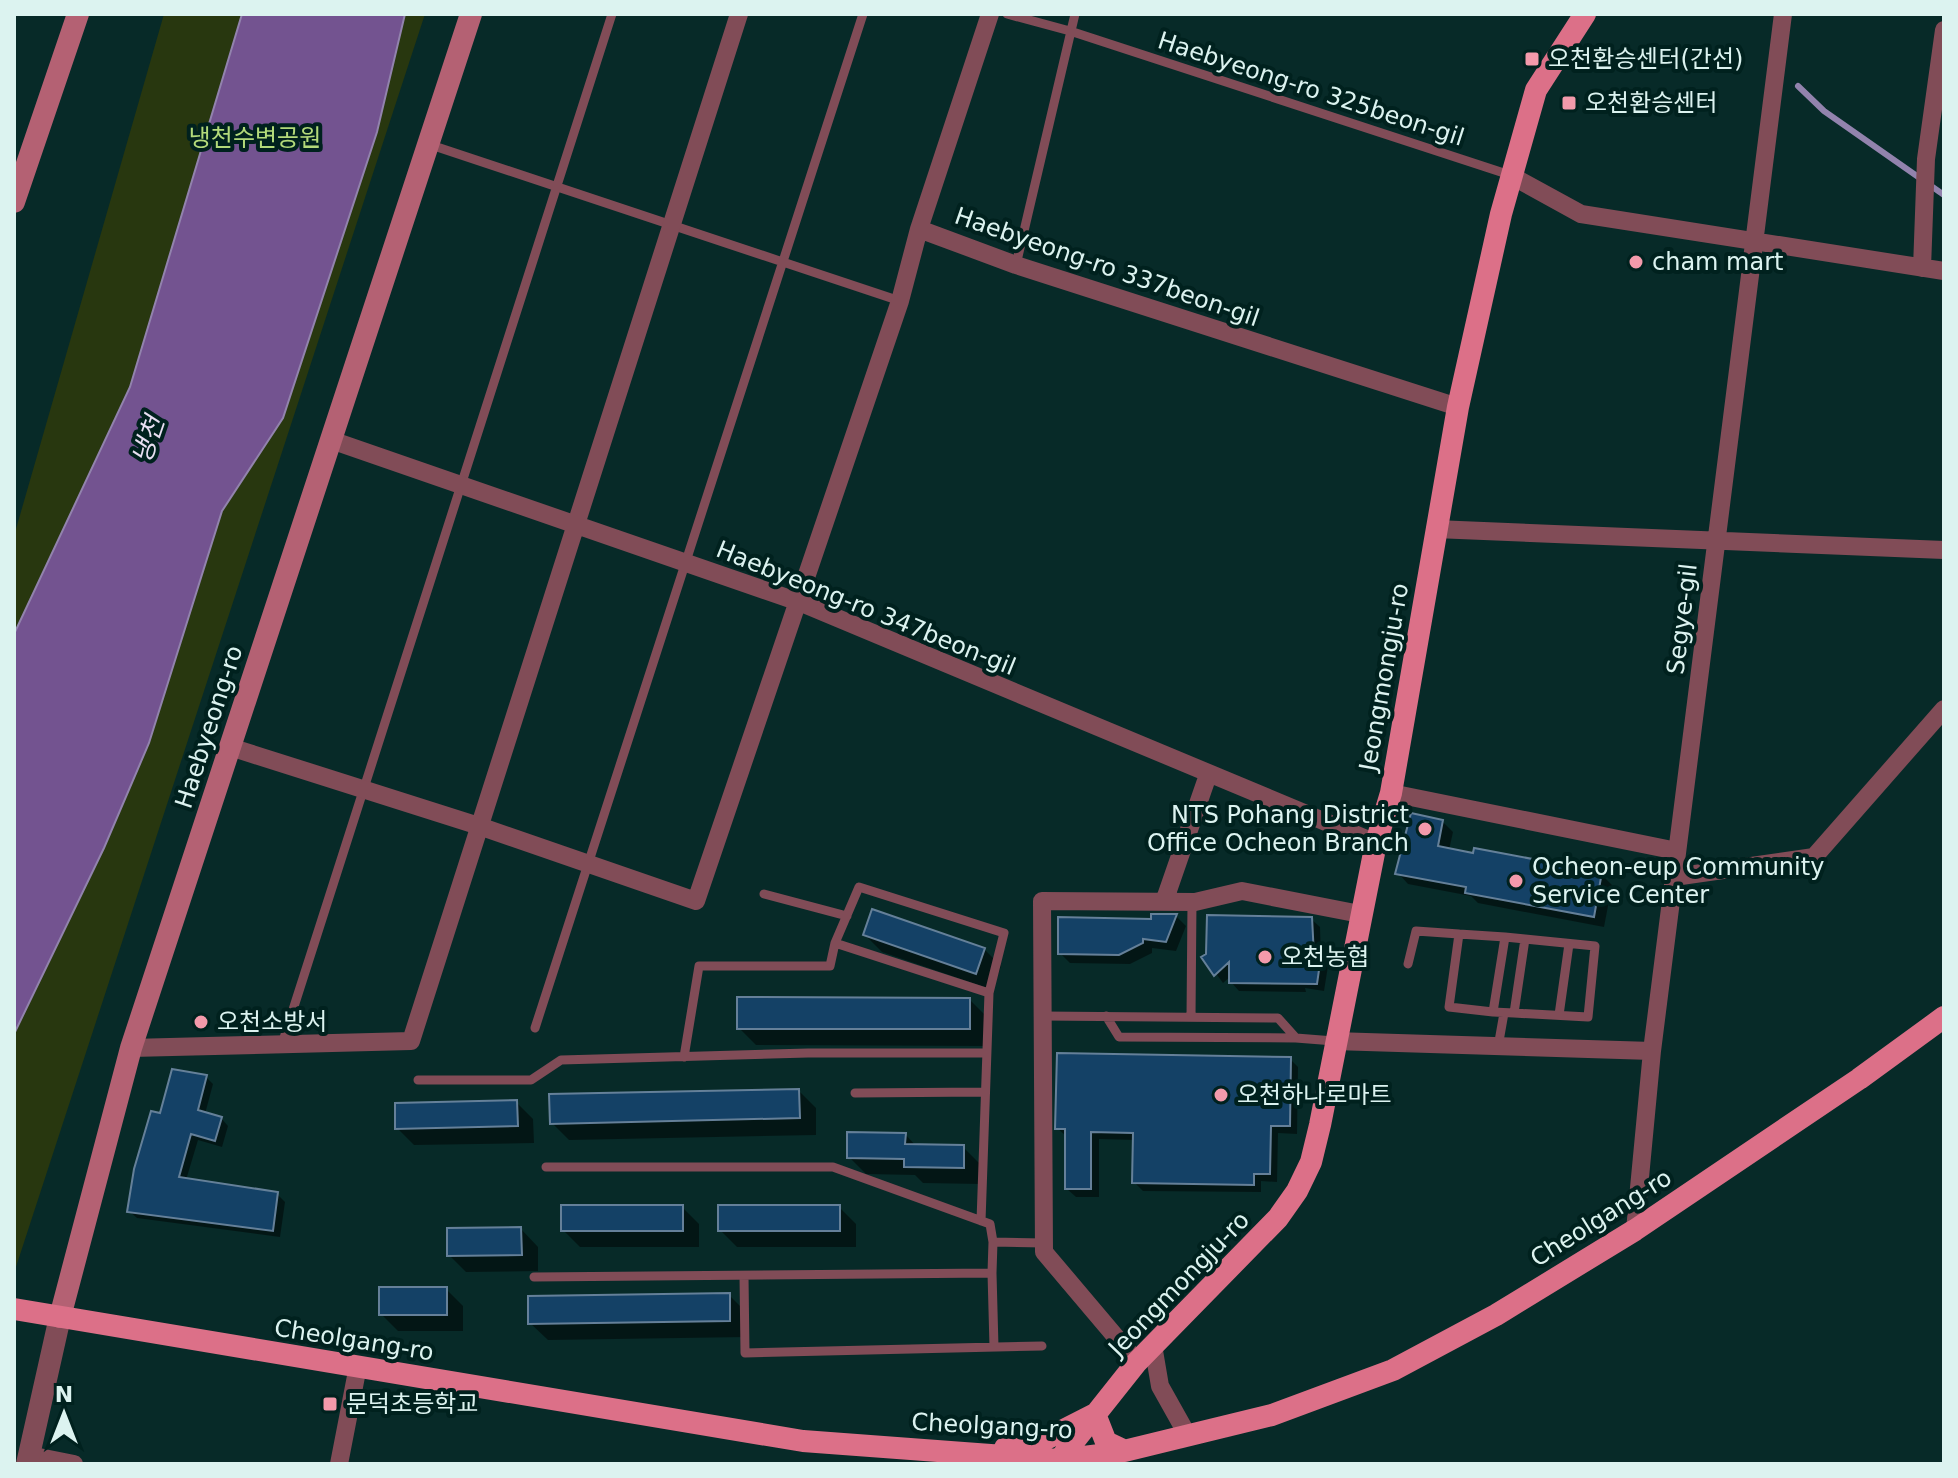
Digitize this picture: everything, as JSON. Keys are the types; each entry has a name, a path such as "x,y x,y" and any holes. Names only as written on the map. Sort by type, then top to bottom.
{"main road":[{"path":"14,202 78,14"},
{"name":"Haebyeong-ro","path":"60,1317 131,1048 471,14"},
{"name":"Jeongmongju-ro","path":"1057,1462 1137,1362 1278,1218 1297,1191 1311,1162 1360,914 1391,793 1458,407 1510,175 1536,90 1585,14"},
{"name":"Cheolgang-ro","path":"21,1310 803,1441 946,1457 976,1454 1057,1462 1125,1451 1272,1415 1393,1370 1496,1315 1635,1230 1859,1079 1944,1017"},
{"path":"976,1454 1044,1440 1095,1414 1106,1442 1125,1451"},
{"path":"1105,1464 1125,1451"}],"street":[{"path":"131,1048 411,1041 739,14"},
{"path":"919,229 990,14"},
{"name":"Segye-gil","path":"1635,1230 1652,1051 1783,14"},
{"path":"1922,268 1926,159 1944,30"},
{"path":"1510,175 1581,214 1944,271"},
{"name":"Haebyeong-ro 337beon-gil","path":"588,863 696,901 900,301 919,229 1016,265 1458,407"},
{"name":"Haebyeong-ro 347beon-gil","path":"331,440 799,602 1376,843"},
{"path":"1435,529 1944,550"},
{"path":"1674,877 1814,857 1944,709"},
{"path":"230,747 588,863"},
{"path":"1164,902 1208,775"},
{"path":"1391,793 1677,851"},
{"path":"1137,1362 1044,1252 1042,901 1192,902 1242,891 1360,914"},
{"path":"1334,1041 1652,1051"},
{"name":"Haebyeong-ro","path":"28,1460 60,1317"},
{"path":"1153,1345 1160,1386 1188,1436"},
{"path":"339,1464 358,1366"},
{"path":"28,1460 74,1464"}],"lane":[{"path":"282,1044 612,14"},
{"path":"535,1028 683,562 863,14"},
{"name":"Haebyeong-ro 325beon-gil","path":"1007,14 1070,31 1510,175"},
{"path":"1016,265 1075,14"},
{"path":"428,144 783,259 900,301"},
{"path":"684,1057 699,966 830,966 835,943 859,887 1004,933 989,993 981,1221"},
{"path":"764,894 847,916"},
{"path":"1191,1017 1192,902"},
{"path":"1408,964 1416,931 1505,937 1595,946 1588,1017 1449,1007 1459,934"},
{"path":"1504,1012 1505,937"},
{"path":"1498,1047 1504,1012 1525,939"},
{"path":"835,943 989,993"},
{"path":"1559,1015 1569,944"},
{"path":"1043,1016 1278,1018 1296,1038"},
{"path":"1106,1016 1119,1037 1334,1041"},
{"path":"418,1080 531,1080 561,1060 985,1053"},
{"path":"855,1093 984,1092"},
{"path":"546,1167 833,1167 990,1224 993,1242 994,1347"},
{"path":"993,1242 1044,1243"},
{"path":"534,1277 992,1273"},
{"path":"744,1276 745,1353 1042,1346"}],"green space":[{"name":"냉천수변공원","path":"164,14 425,14 14,1273 14,536"}],"water":[{"name":"냉천수변공원","path":"242,14 405,14 377,132 283,418 222,511 149,743 104,848 14,1034 14,634 130,387"}],"building":[{"name":"Ocheon-eup Community Service Center","path":"1411,813 1443,820 1438,846 1473,853 1474,848 1602,872 1594,917 1465,893 1466,887 1395,874"},
{"path":"872,909 985,948 976,974 863,935"},
{"path":"1151,914 1177,914 1166,942 1143,939 1143,943 1119,955 1058,954 1058,917 1151,919"},
{"path":"1207,915 1312,917 1314,956 1321,956 1317,984 1229,983 1229,962 1214,976 1201,957 1206,954"},
{"path":"737,997 970,998 970,1029 737,1029"},
{"path":"1057,1053 1291,1057 1290,1126 1271,1126 1270,1174 1254,1174 1254,1185 1132,1183 1133,1133 1091,1132 1091,1189 1065,1189 1065,1129 1055,1129"},
{"path":"172,1069 207,1075 198,1110 222,1117 215,1141 191,1134 179,1177 278,1192 273,1231 127,1212 134,1169 151,1111 160,1113"},
{"path":"799,1089 800,1118 550,1124 549,1094"},
{"path":"517,1100 518,1126 395,1129 395,1103"},
{"path":"847,1132 906,1133 905,1144 964,1145 964,1168 904,1167 904,1159 847,1158"},
{"path":"561,1205 683,1205 683,1231 561,1231"},
{"path":"718,1205 840,1205 840,1231 718,1231"},
{"path":"521,1227 522,1255 447,1256 447,1228"},
{"path":"379,1287 447,1287 447,1315 379,1315"},
{"path":"730,1293 730,1321 528,1324 528,1296"}],"waterway":[{"path":"1798,86 1824,111 1944,195"}],"place":[{"name":"오천환승센터(간선)","path":"1532,59"},
{"name":"오천환승센터","path":"1569,103"},
{"name":"cham mart","path":"1636,262"},
{"name":"NTS Pohang District Office Ocheon Branch","path":"1425,829"},
{"name":"Ocheon-eup Community Service Center","path":"1516,881"},
{"name":"오천농협","path":"1265,957"},
{"name":"오천소방서","path":"201,1022"},
{"name":"오천하나로마트","path":"1221,1095"},
{"name":"문덕초등학교","path":"330,1404"}],"water label":[{"name":"냉천","path":"148,440"}]}
